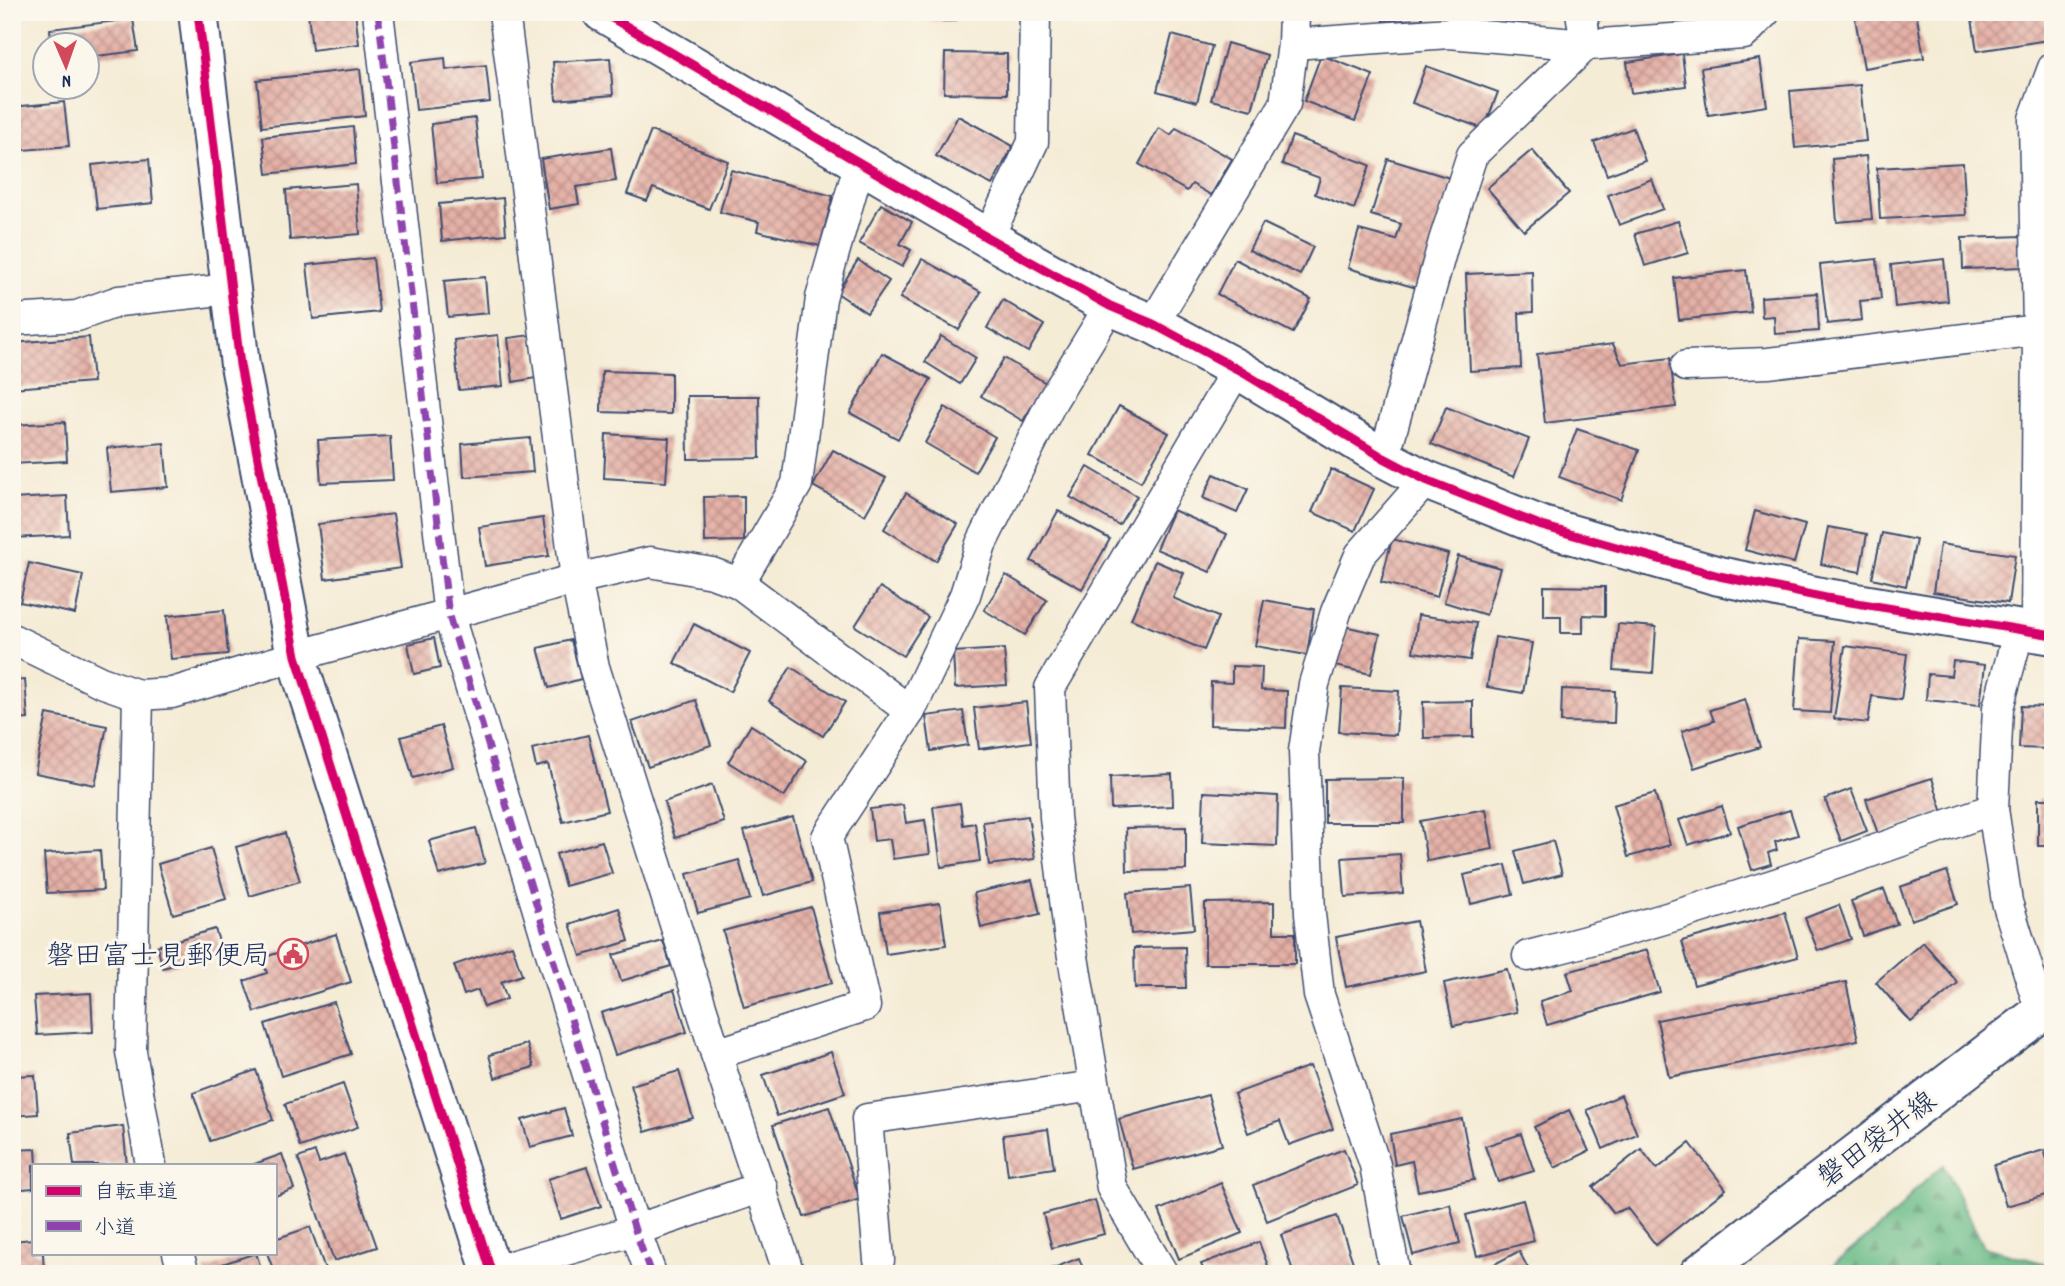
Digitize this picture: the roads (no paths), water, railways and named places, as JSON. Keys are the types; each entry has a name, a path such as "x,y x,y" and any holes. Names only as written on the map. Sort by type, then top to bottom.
{"street":[{"path":"198,12 240,365 296,656 489,1273 635,1230 761,1187"},
{"path":"378,12 449,616 635,1230 651,1274"},
{"path":"504,12 576,579 594,667 716,1054 789,1274"},
{"path":"602,12 988,237 1110,306 1153,324 1237,369 1384,458 1426,480 1542,526 1719,576 1826,598 2036,633"},
{"path":"988,237 1033,142 1035,12"},
{"path":"1153,324 1285,104 1293,44 1294,12"},
{"path":"1581,12 1586,45"},
{"path":"1293,44 1448,33 1586,45 1744,34 1765,12"},
{"path":"1384,458 1444,241 1472,155 1586,45"},
{"path":"2047,1007 2007,902 1993,809 1998,708 2036,633 2038,330 2034,118 2053,68"},
{"path":"739,583 797,484 821,298 860,162"},
{"path":"12,320 77,316 119,301 230,289"},
{"path":"716,1054 865,1006 827,837 910,711 965,595 981,544 1052,401 1110,306"},
{"path":"1686,366 1768,363 2038,330"},
{"path":"1163,1274 1112,1188 1069,933 1055,817 1050,688 1237,369"},
{"path":"1395,1274 1376,1166 1319,995 1310,914 1304,751 1314,684 1336,612 1360,555 1426,480"},
{"path":"12,639 101,682 138,695 172,693 576,579 650,562 712,573 739,583 910,711"},
{"path":"138,695 131,1052 151,1164"},
{"path":"1528,956 1591,941 1772,887 1993,809"},
{"name":"磐田袋井線","path":"1699,1274 2047,1007"},
{"path":"879,1260 867,1119 1094,1086"},
{"path":"178,1254 184,1274"}],"place":[{"name":"磐田富士見郵便局","path":"293,954"}]}
